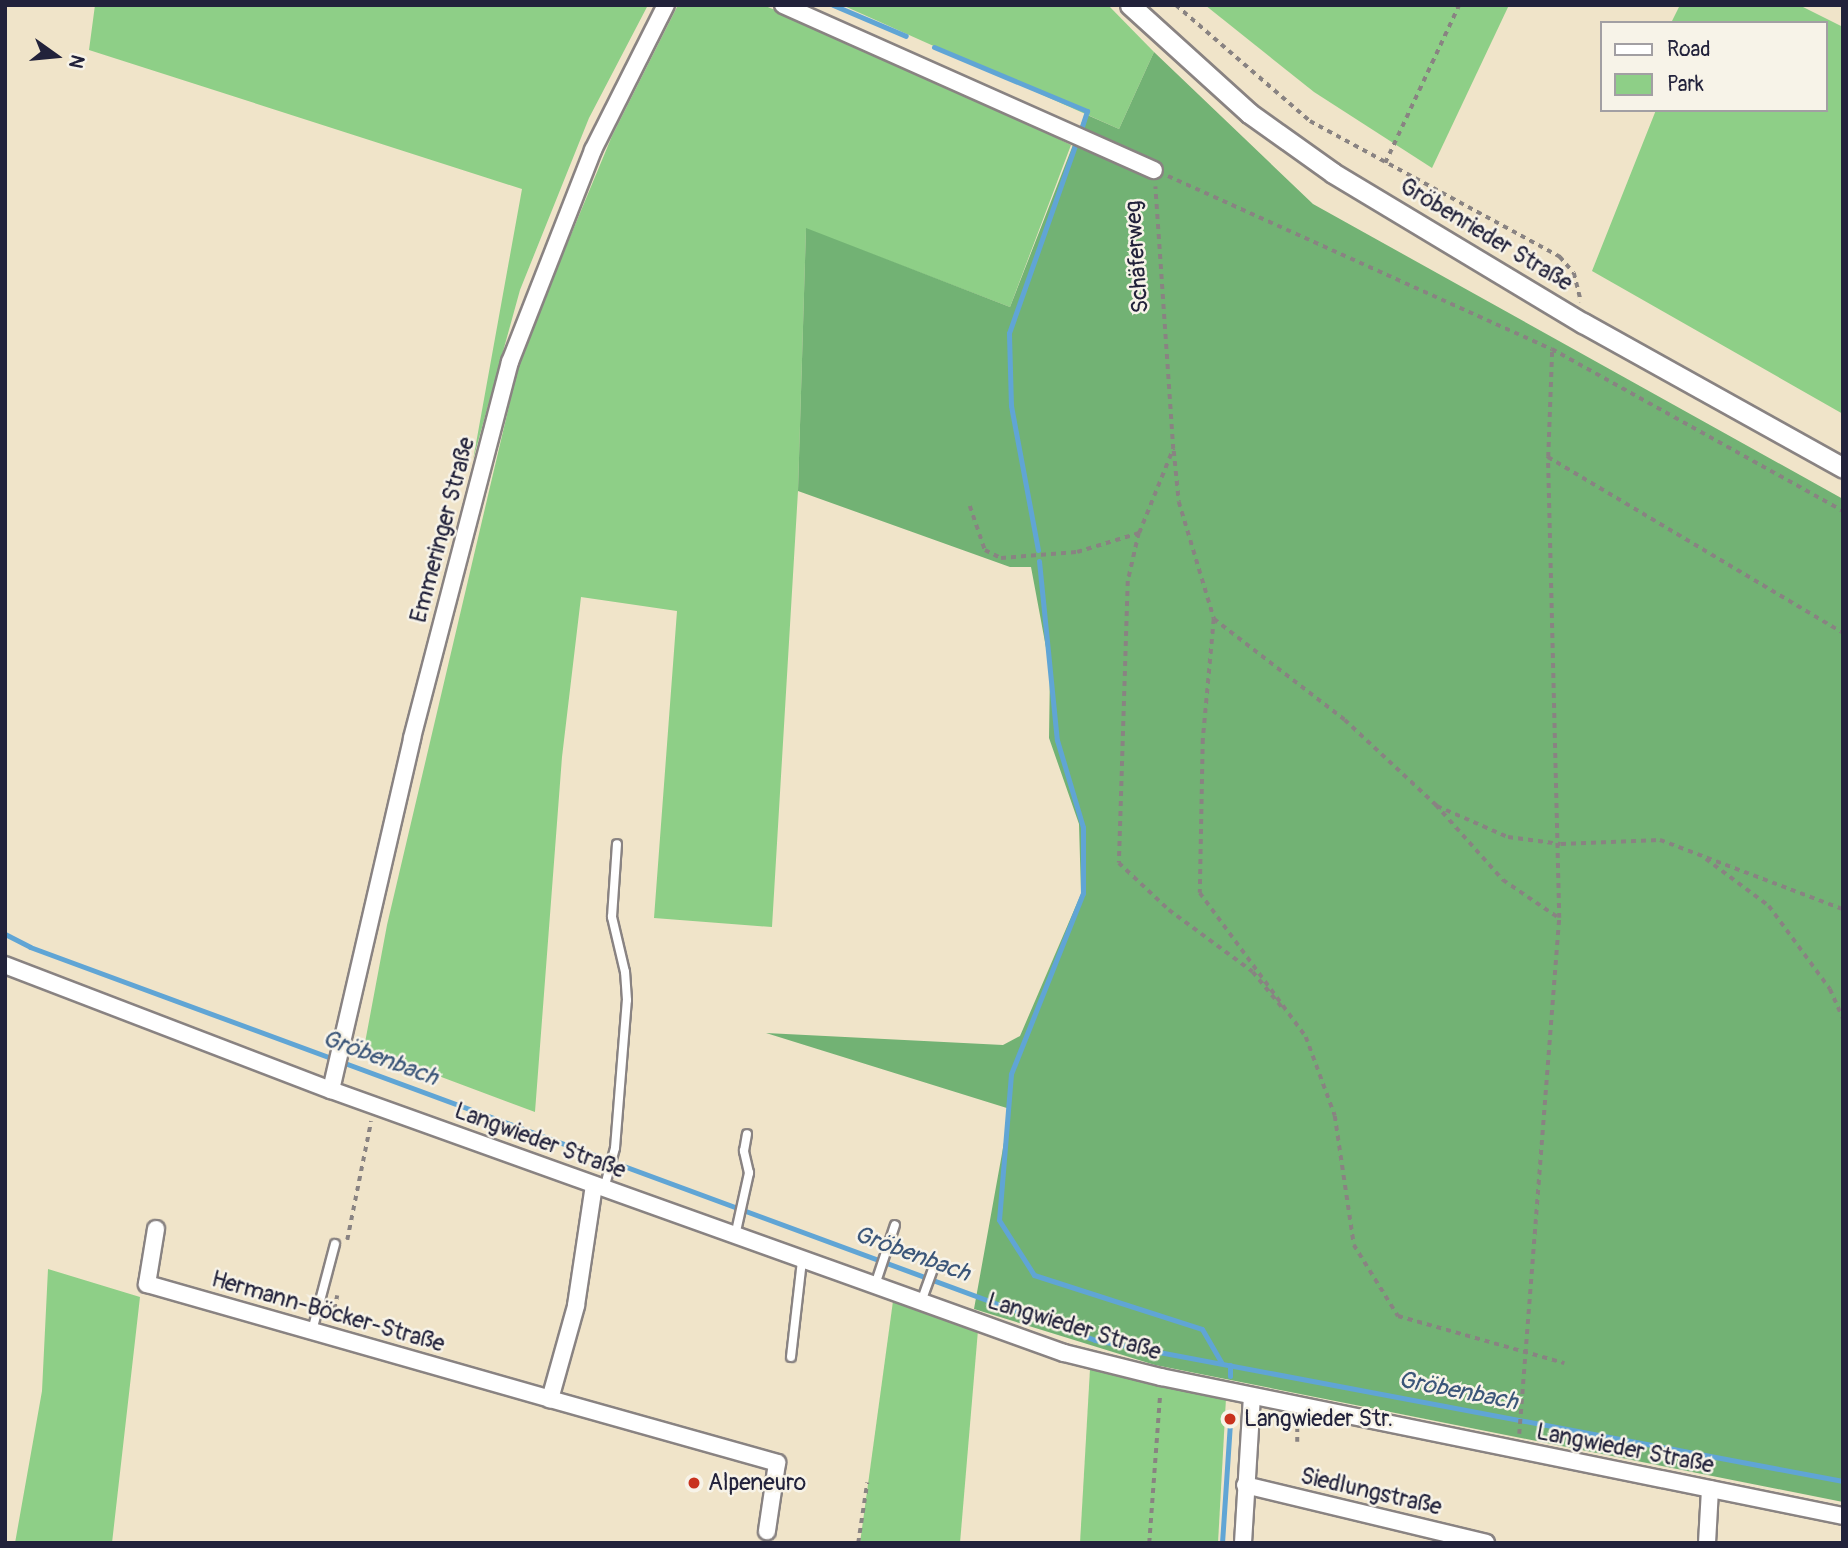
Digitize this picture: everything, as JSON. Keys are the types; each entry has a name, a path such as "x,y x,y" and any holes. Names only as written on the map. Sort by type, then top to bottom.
{"street":[{"name":"Emmeringer Straße","path":"333,1081 412,738 510,362 593,150 666,5"},
{"name":"Schäferweg","path":"783,5 1154,170"},
{"name":"Gröbenrieder Straße","path":"1130,5 1249,113 1323,166 1583,323 1843,468"},
{"name":"Langwieder Straße","path":"5,965 333,1081 374,1105 602,1182 735,1236 802,1260 878,1278 1064,1353 1161,1377 1843,1516"},
{"path":"550,1399 576,1306 602,1182"},
{"name":"Hermann-Böcker-Straße","path":"156,1229 147,1284 777,1463 767,1531"},
{"path":"1243,1543 1252,1396"},
{"name":"Siedlungstraße","path":"1245,1485 1486,1543"},
{"path":"1707,1543 1710,1489"}],"lane":[{"path":"602,1182 615,1148 627,1000 625,972 612,917 617,844"},
{"path":"735,1236 749,1172 744,1151 747,1134"},
{"path":"878,1278 895,1225"},
{"path":"312,1331 335,1244"},
{"path":"791,1357 802,1260"},
{"path":"923,1297 934,1267"}],"path":[{"path":"1176,5 1310,121 1560,257 1574,274 1583,323"},
{"path":"1385,163 1459,5"},
{"path":"1154,170 1552,349 1843,511"},
{"name":"Schäferweg","path":"1154,170 1173,449 1139,533 1128,581 1119,863 1169,910 1253,972 1306,1037"},
{"path":"1519,1429 1559,918 1561,844 1548,457 1552,349"},
{"path":"1173,449 1179,502 1214,619 1203,739 1200,893 1306,1037 1335,1116 1354,1245 1398,1316 1525,1355 1564,1363"},
{"path":"1548,457 1843,633"},
{"path":"970,506 985,550 1002,558 1077,552 1139,533"},
{"path":"1214,619 1345,720 1436,805 1503,880 1559,918"},
{"path":"1436,805 1508,837 1561,844 1660,840 1843,909"},
{"path":"1702,856 1769,906 1830,989 1843,1018"},
{"path":"345,1254 374,1105"},
{"path":"329,1336 339,1282"},
{"path":"1149,1543 1161,1377"},
{"path":"1297,1429 1297,1442"},
{"path":"858,1543 867,1483"}],"green space":[{"path":"95,5 648,5 589,118 520,290 473,460 522,189 89,50"},
{"path":"678,5 763,5 911,66 1071,145 1010,307 806,229 798,491 772,927 654,918 677,611 581,597 562,757 535,1112 364,1048 387,925 521,355 612,136"},
{"path":"842,5 1108,5 1154,52 1119,129"},
{"path":"1205,5 1509,5 1432,168 1314,92"},
{"path":"1680,5 1799,5 1843,27 1843,414 1592,271 1655,112 1827,112 1827,21 1672,21"},
{"path":"1154,52 1313,204 1843,499 1843,1502 1155,1365 974,1309 1010,1109 766,1033 1003,1045 1020,1036 1081,894 1079,824 1049,738 1050,669 1031,567 1010,567 798,491 806,228 1010,307 1085,114 1119,129"},
{"path":"48,1269 140,1297 112,1543 15,1543 42,1391"},
{"path":"893,1301 978,1330 960,1543 860,1543"},
{"path":"1090,1369 1226,1398 1218,1543 1080,1543"}],"waterway":[{"path":"833,5 906,36"},
{"path":"934,47 1087,111 1080,133"},
{"path":"1038,550 1011,406 1009,333 1077,140"},
{"path":"1039,561 1057,740 1083,827 1083,893 1011,1074 999,1220 1034,1275 1202,1329 1222,1363"},
{"name":"Gröbenbach","path":"5,934 30,947 1095,1340 1843,1481"},
{"path":"1230,1365 1230,1376"},
{"path":"1222,1543 1230,1424"}],"place":[{"name":"Langwieder Str.","path":"1230,1419"},
{"name":"Alpeneuro","path":"694,1483"}]}
